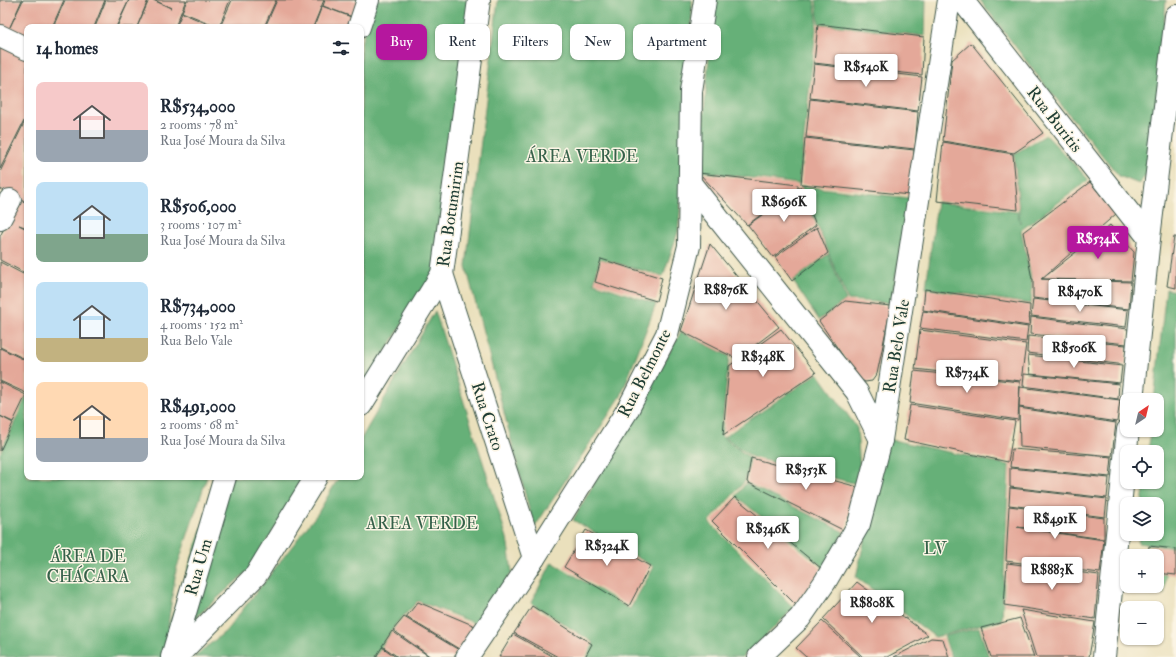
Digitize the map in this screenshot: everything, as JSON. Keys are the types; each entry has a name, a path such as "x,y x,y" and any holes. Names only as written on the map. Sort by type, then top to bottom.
{"street":[{"path":"361,24 368,0"},
{"name":"Rua Botumirim","path":"364,400 442,274 479,0"},
{"name":"Rua Belmonte","path":"466,657 534,558 627,411 667,334 689,246 691,91 705,0"},
{"name":"Rua Belo Vale","path":"759,657 800,618 825,582 859,524 882,440 949,0"},
{"name":"Rua Buritis","path":"962,0 1149,238"},
{"path":"1133,393 1149,238 1176,16"},
{"path":"0,36 24,47"},
{"path":"690,183 858,392 882,440"},
{"path":"0,219 10,200"},
{"name":"Rua Crato","path":"442,274 534,558"},
{"path":"1104,657 1127,437"},
{"name":"Rua Um","path":"172,657 224,480"},
{"path":"176,657 256,575 314,480"}],"green space":[{"path":"375,0 471,0 468,24 435,24 435,60 463,60 435,272 364,386 364,34"},
{"name":"ÁREA VERDE","path":"498,0 692,0 692,24 633,24 633,60 691,60 691,91 678,232 663,276 600,259 594,283 656,304 621,396 534,528 466,266"},
{"path":"714,0 814,0 817,19 799,184 699,171 709,60 721,60 721,24 712,24"},
{"path":"816,0 926,0 925,36 819,24"},
{"path":"980,0 1166,0 1153,166 1139,184 1119,176 1037,75"},
{"path":"1046,135 1089,180 1021,230 1032,282 1031,304 926,288 937,202 1018,212 1020,223 1014,154"},
{"path":"801,186 910,198 891,303 848,300"},
{"path":"828,254 846,300 819,320 793,281"},
{"path":"1166,289 1176,291 1176,548 1138,543 1138,541 1164,541 1164,497 1143,497 1144,489 1164,489 1164,445 1149,445 1150,437 1164,437 1164,393 1155,393"},
{"name":"AREA VERDE","path":"435,311 507,538 512,572 477,624 418,601 396,624 375,657 194,657 226,631 318,513 337,480 364,480 364,434"},
{"path":"681,332 729,356 721,436 750,458 745,481 709,522 794,608 742,657 587,657 594,643 531,603 552,562 630,609 654,567 573,520"},
{"path":"818,373 857,428 861,485 752,457 724,437"},
{"name":"ÁREA DE CHÁCARA","path":"24,402 24,480 206,480 176,570 167,632 218,480 305,480 250,569 165,645 163,657 0,657 0,454"},
{"name":"LV","path":"888,439 1009,465 1002,620 935,637 856,577"},
{"path":"746,483 844,532 824,568 736,496"},
{"path":"1164,575 1166,575 1164,594 1158,593 1164,593"},
{"path":"979,628 989,657 951,657 944,636"}],"building":[{"path":"0,0 22,0 10,27 23,0 64,0 53,24 24,24 24,40 0,28"},
{"path":"65,0 105,0 95,24 54,24"},
{"path":"106,0 129,0 117,24 96,24"},
{"path":"129,0 148,0 138,24 118,24"},
{"path":"149,0 153,0 171,8 154,0 186,0 176,24 138,24"},
{"path":"187,0 230,0 220,24 212,24 182,12"},
{"path":"232,0 276,0 265,24 221,24"},
{"path":"277,0 324,0 314,24 266,24"},
{"path":"325,0 360,0 355,18 323,6"},
{"path":"322,6 354,18 353,24 315,24"},
{"path":"182,13 208,24 177,24"},
{"path":"818,24 924,37 922,75 814,63"},
{"path":"971,43 1043,133 1014,153 943,141 952,60"},
{"path":"0,44 24,56 24,121 0,169"},
{"path":"814,64 922,77 918,111 810,98"},
{"path":"810,99 918,112 915,149 806,137"},
{"path":"24,123 24,201 0,189 0,172"},
{"path":"805,138 914,150 910,195 801,184"},
{"path":"943,142 1013,154 1018,210 937,201"},
{"path":"699,173 798,185 798,188 747,225"},
{"path":"1090,182 1116,214 1041,279 1131,282 1129,309 1033,298 1033,279 1023,232"},
{"path":"801,187 816,225 773,257 748,225"},
{"path":"18,199 24,202 24,227 19,225 24,228 24,272 0,260 0,236"},
{"path":"1110,225 1134,252 1131,281 1042,279"},
{"path":"817,227 828,253 792,281 775,257"},
{"path":"1174,237 1176,237 1176,288 1167,286"},
{"path":"710,244 779,327 737,359 681,331"},
{"path":"601,259 662,278 656,301 595,282"},
{"path":"0,262 24,274 24,359 0,347"},
{"path":"925,289 1030,305 1029,326 923,310"},
{"path":"1033,299 1128,310 1126,327 1031,316"},
{"path":"845,301 891,306 877,374 872,381 865,382 858,378 819,321"},
{"path":"923,311 1028,327 1026,342 920,328"},
{"path":"1031,317 1128,329 1127,344 1030,334"},
{"path":"781,329 816,373 723,435 729,366"},
{"path":"920,330 1026,344 1021,381 915,369"},
{"path":"1028,336 1126,345 1126,365 1027,353"},
{"path":"0,348 24,360 24,392 0,381"},
{"path":"1028,355 1122,366 1120,383 1030,374"},
{"path":"914,371 1020,382 1018,420 910,403"},
{"path":"1024,374 1119,384 1118,399 1023,386"},
{"path":"0,382 24,394 24,399 13,422 0,416"},
{"path":"1020,387 1120,400 1117,422 1019,407"},
{"path":"910,405 1015,421 1008,462 904,440"},
{"path":"1019,408 1116,423 1112,456 1020,447"},
{"path":"0,416 13,423 0,451"},
{"path":"1012,449 1112,457 1110,477 1010,467"},
{"path":"751,458 858,487 845,531 747,482"},
{"path":"1010,468 1109,478 1107,498 1010,487"},
{"path":"1010,488 1107,499 1105,517 1009,505"},
{"path":"735,497 822,569 796,605 712,521"},
{"path":"1009,506 1104,518 1104,539 1017,527 1104,540 1100,573 1006,561"},
{"path":"586,530 650,566 629,606 564,567"},
{"path":"1149,546 1176,549 1176,575 1164,574 1164,549 1149,549"},
{"path":"1007,563 1099,575 1095,619 1004,605"},
{"path":"857,582 928,635 887,657 863,657 823,619"},
{"path":"418,602 475,626 459,649 406,617"},
{"path":"532,606 592,644 585,657 558,657 514,633"},
{"path":"1021,610 1095,622 1089,657 1036,657"},
{"path":"404,617 459,650 453,657 431,657 393,630"},
{"path":"1020,618 1034,657 991,657 981,628"},
{"path":"822,621 861,657 806,657 796,648"},
{"path":"392,631 430,657 398,657 382,646"},
{"path":"513,634 554,657 499,657"},
{"path":"931,638 943,639 949,657 894,657"},
{"path":"382,647 396,657 376,657"}]}
